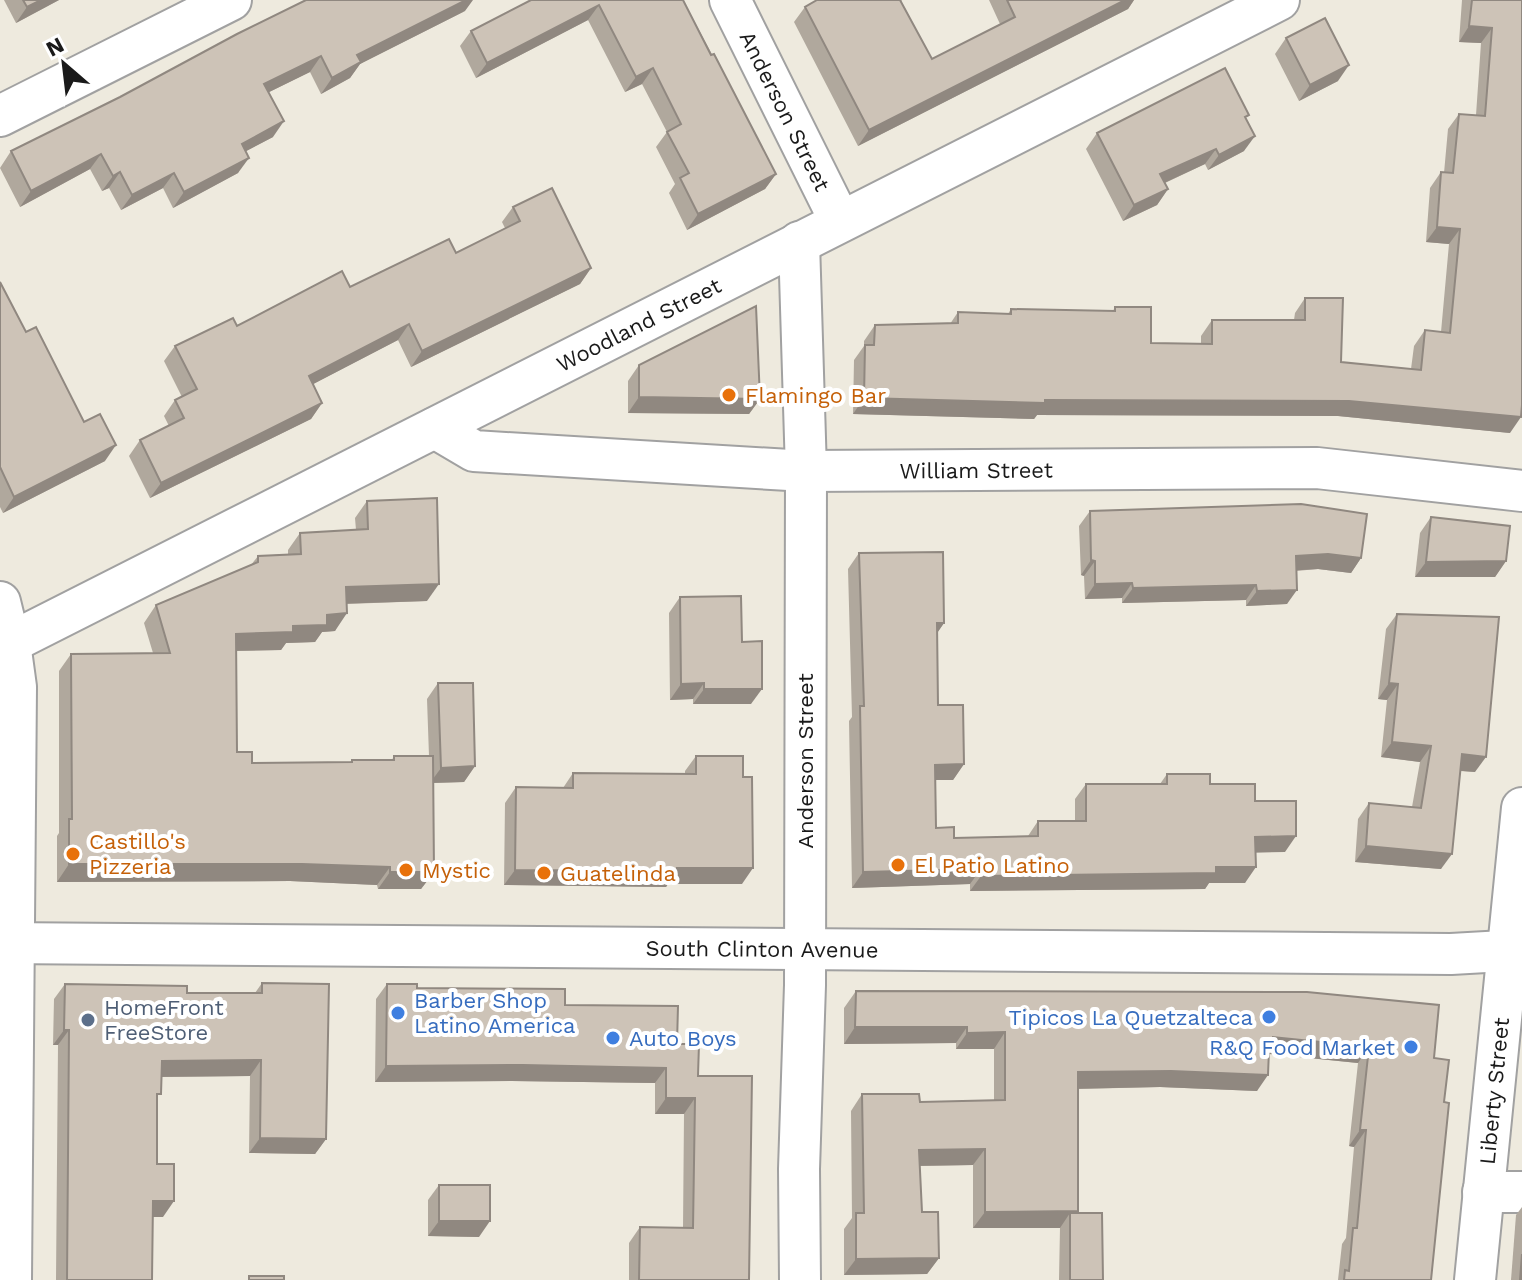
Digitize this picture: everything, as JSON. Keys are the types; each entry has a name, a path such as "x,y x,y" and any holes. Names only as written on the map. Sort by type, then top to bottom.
{"street":[{"path":"0,116 231,0"},
{"name":"Anderson Street","path":"730,0 840,221"},
{"name":"Woodland Street","path":"5,646 1279,0"},
{"name":"Anderson Street","path":"799,242 806,471 800,1280"},
{"name":"William Street","path":"435,428 474,451 806,471 1317,468 1522,491"},
{"path":"0,602 5,646 16,687 6,943 11,1280"},
{"name":"Liberty Street","path":"1475,1280 1503,1192 1522,808"},
{"name":"South Clinton Avenue","path":"6,943 1373,954 1514,951"}],"building":[{"path":"23,0 41,0 27,7"},
{"path":"306,0 466,0 357,55 361,62 332,78 321,56 264,84 284,121 242,144 249,158 184,192 174,173 132,195 120,172 113,176 101,154 31,191 11,151"},
{"path":"531,0 683,0 776,174 698,214 680,178 689,173 667,132 681,124 653,68 636,77 599,5 487,63 471,31"},
{"path":"817,0 900,0 932,59 1015,17 1007,0 1125,0 869,130 805,7"},
{"path":"1472,0 1522,0 1521,417 1349,401 1045,400 1045,403 864,398 865,345 874,345 875,325 958,323 958,312 1011,314 1011,309 1115,311 1115,307 1151,307 1151,343 1212,344 1212,320 1305,320 1305,298 1343,298 1341,362 1421,370 1425,330 1450,333 1460,229 1437,227 1441,172 1453,173 1459,114 1485,116 1492,28 1469,26"},
{"path":"1325,18 1349,65 1310,85 1286,38"},
{"path":"1225,68 1249,115 1245,117 1255,136 1219,155 1216,149 1160,174 1168,189 1134,205 1097,133"},
{"path":"552,188 591,268 422,351 409,324 309,376 322,403 161,483 140,440 184,418 175,400 197,389 175,346 233,318 237,326 342,271 350,287 449,239 456,253 520,221 513,207"},
{"path":"0,282 26,332 36,327 84,422 100,414 116,445 14,497 0,467"},
{"path":"756,306 760,399 639,397 639,365"},
{"path":"437,498 439,584 346,587 347,613 327,615 327,625 293,626 293,632 236,634 237,752 252,752 252,763 352,762 394,760 394,756 433,756 434,872 390,872 390,867 302,864 69,864 69,819 72,819 71,654 170,653 156,605 258,562 258,556 301,554 300,533 368,529 367,501"},
{"path":"1301,504 1367,514 1361,558 1328,554 1296,556 1297,590 1257,591 1256,585 1133,588 1132,583 1095,584 1090,511"},
{"path":"1431,517 1510,526 1506,561 1426,562"},
{"path":"943,552 944,623 937,623 938,705 963,705 964,764 935,765 936,828 954,827 954,838 1038,836 1038,821 1086,821 1086,784 1167,784 1167,774 1210,774 1210,784 1255,784 1255,801 1296,801 1296,836 1255,837 1256,867 1216,867 1216,873 981,876 981,869 863,872 860,706 864,706 859,553"},
{"path":"741,596 742,642 762,641 762,689 704,689 704,683 681,684 680,597"},
{"path":"1397,614 1499,617 1486,757 1462,754 1452,854 1366,846 1369,803 1421,808 1431,746 1392,742 1398,684 1389,683"},
{"path":"438,683 473,683 475,766 441,768"},
{"path":"696,756 743,756 743,777 752,777 753,868 515,870 516,787 573,788 573,773 696,774"},
{"path":"262,983 329,984 326,1139 260,1138 261,1060 162,1061 161,1094 157,1094 157,1164 174,1164 174,1201 153,1201 152,1280 67,1280 69,1030 64,1030 65,984 187,986 187,993 262,993"},
{"path":"387,984 417,984 417,988 565,989 565,1005 678,1006 677,1044 699,1044 698,1076 752,1076 749,1280 639,1280 640,1227 693,1228 695,1098 666,1098 666,1068 386,1066"},
{"path":"856,991 1307,992 1439,1005 1434,1058 1449,1060 1444,1102 1449,1103 1431,1280 1344,1280 1345,1270 1349,1271 1353,1228 1357,1228 1366,1130 1360,1130 1369,1047 1273,1037 1268,1075 1171,1071 1078,1072 1078,1211 985,1212 985,1149 919,1150 922,1212 938,1212 939,1258 856,1259 856,1213 864,1213 862,1094 919,1094 920,1102 1005,1100 1005,1032 967,1033 967,1027 855,1027"},
{"path":"439,1185 490,1185 490,1221 439,1221"},
{"path":"1070,1213 1102,1213 1103,1280 1070,1280"},
{"path":"249,1276 284,1276 284,1280 249,1280"}],"place":[{"name":"Flamingo Bar","path":"729,395"},
{"name":"Castillo's Pizzeria","path":"73,854"},
{"name":"El Patio Latino","path":"898,865"},
{"name":"Mystic","path":"406,870"},
{"name":"Guatelinda","path":"544,873"},
{"name":"Barber Shop Latino America","path":"398,1013"},
{"name":"Tipicos La Quetzalteca","path":"1269,1017"},
{"name":"HomeFront FreeStore","path":"88,1020"},
{"name":"Auto Boys","path":"613,1038"},
{"name":"R&Q Food Market","path":"1411,1047"}]}
